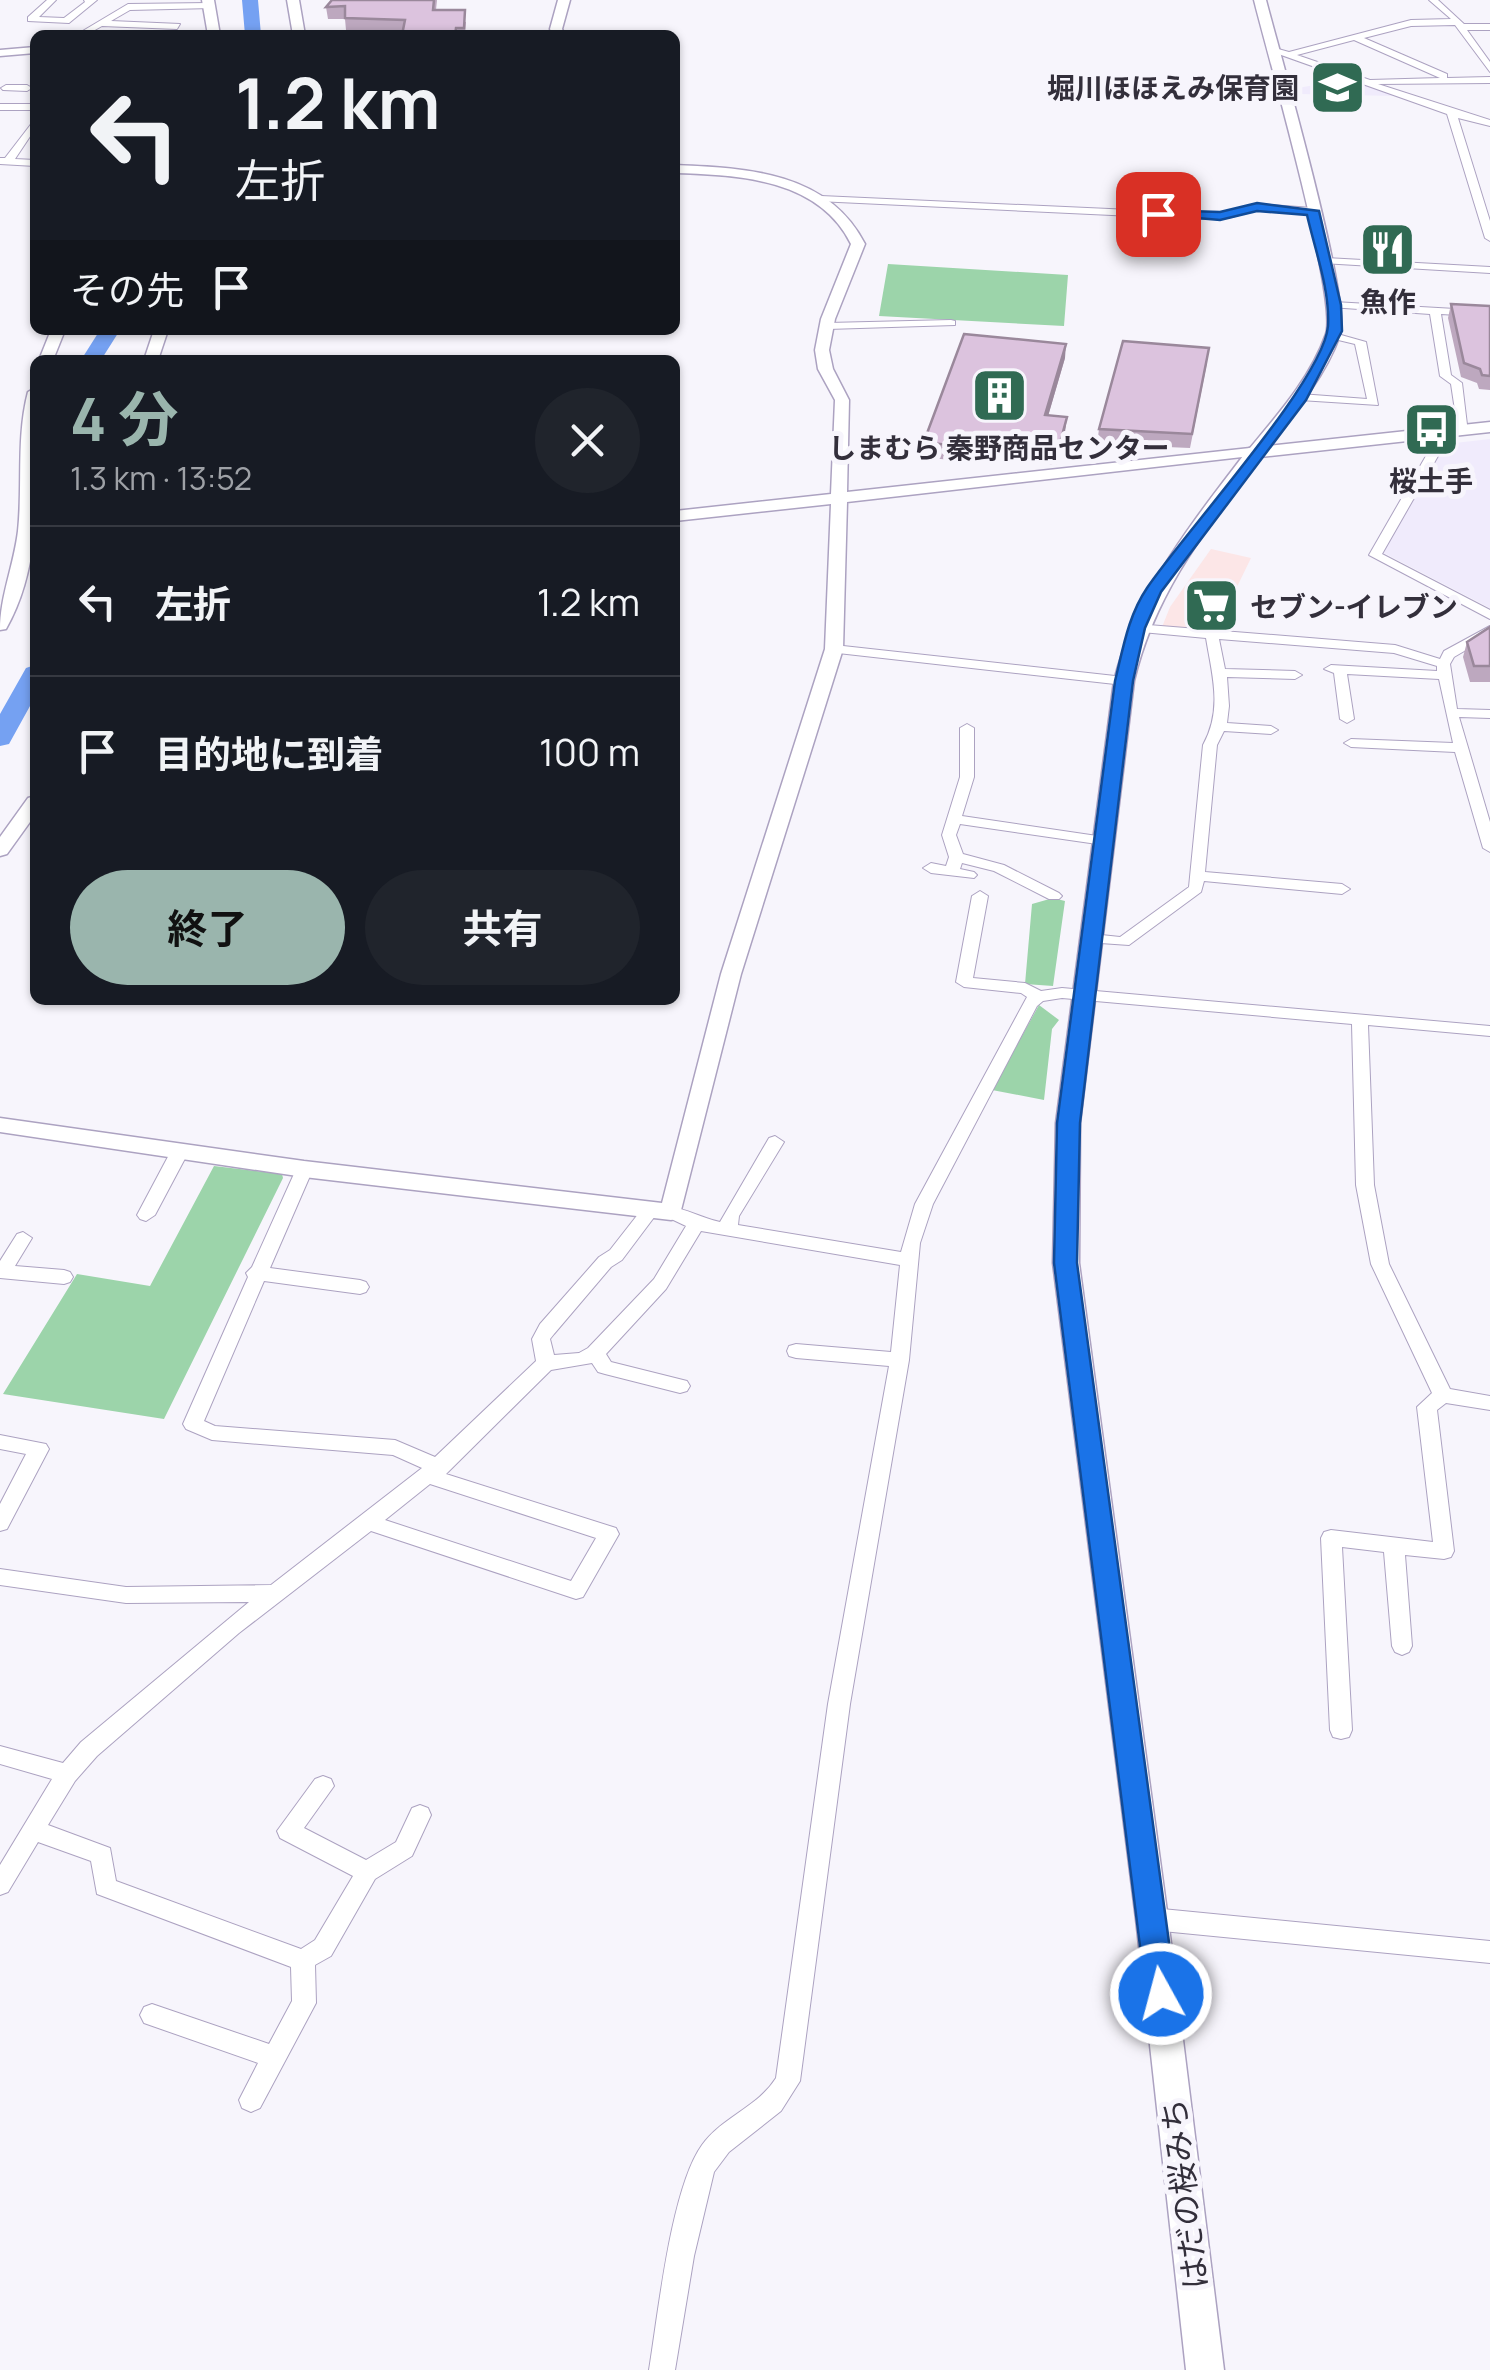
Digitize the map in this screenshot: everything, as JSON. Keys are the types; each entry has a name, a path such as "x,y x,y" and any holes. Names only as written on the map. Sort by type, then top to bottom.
{"main road":[{"path":"1255,452 1490,427"},
{"name":"はだの桜みち","path":"1204,2370 1152,1919 1066,1263 1065,1176 1124,681 1136,628 1153,591 1255,452"}],"street":[{"path":"52,0 32,19 66,20 93,0 88,0"},
{"path":"293,0 298,30"},
{"path":"556,30 564,0"},
{"name":"はだの桜みち","path":"1255,452 1300,397 1334,336 1334,305 1326,261 1260,0"},
{"path":"1432,0 1459,25 1490,69"},
{"path":"110,4 176,9 209,3 213,30"},
{"path":"88,30 128,7"},
{"path":"100,23 178,30 176,9"},
{"path":"79,11 114,14"},
{"path":"1288,54 1411,23 1490,27"},
{"path":"1358,38 1451,80"},
{"path":"0,52 30,50"},
{"path":"1271,50 1452,114 1490,123"},
{"path":"17,88 30,76"},
{"path":"1368,82 1490,80"},
{"path":"0,107 30,107"},
{"path":"1452,114 1490,238"},
{"path":"4,160 30,128"},
{"path":"4,160 30,163"},
{"path":"680,170 760,178 821,200 1197,216 1228,215 1257,207 1313,211"},
{"path":"546,1364 541,1339 546,1329 605,1262 616,1256 661,1210 834,649 835,499 842,400 824,364 828,326 858,244 848,222 821,200"},
{"path":"1326,261 1490,270"},
{"path":"1334,305 1490,314"},
{"path":"1434,312 1446,376 1456,383 1464,430"},
{"path":"828,326 951,323"},
{"path":"1300,397 1374,404 1360,342 1334,336"},
{"path":"0,625 20,589 27,514 24,449 30,418"},
{"path":"1432,433 1440,442 1376,555 1490,615"},
{"path":"680,515 1255,452"},
{"path":"1136,628 1395,649 1443,669"},
{"path":"1490,630 1449,654 1443,669 1490,848"},
{"path":"1092,939 1123,942 1196,890 1210,745 1222,727 1212,635"},
{"path":"834,649 1124,681"},
{"path":"1350,711 1336,669 1443,669"},
{"path":"1218,672 1295,675"},
{"path":"1274,674 1276,695"},
{"path":"1452,713 1490,714"},
{"path":"1222,727 1271,730"},
{"path":"966,728 967,777 949,835 954,864 969,875"},
{"path":"1350,743 1462,748"},
{"path":"0,850 30,809"},
{"path":"952,820 1104,841"},
{"path":"931,868 954,864 999,868 1054,896"},
{"path":"1200,876 1342,888"},
{"path":"980,896 964,982 1025,988 1038,996 1084,996 1360,1023 1490,1031"},
{"path":"662,2370 688,2229 707,2157 729,2134 772,2104 788,2081 839,1704 900,1360 910,1260 924,1204 1038,996"},
{"path":"1360,1023 1365,1185 1380,1264 1444,1395"},
{"path":"0,1126 304,1169 661,1210 696,1224 910,1260"},
{"path":"728,1229 730,1216 775,1142"},
{"path":"146,1215 180,1151"},
{"path":"304,1169 254,1274 193,1424 199,1430 395,1448 435,1472 609,1534 576,1591 370,1523"},
{"path":"0,1884 67,1774 89,1749 278,1593 435,1472 485,1429 546,1364 583,1360 595,1353 660,1284 696,1224"},
{"path":"23,1238 2,1271 28,1281 64,1277"},
{"path":"254,1274 360,1288"},
{"path":"796,1350 900,1360"},
{"path":"595,1353 605,1367 680,1386"},
{"path":"1341,1730 1331,1538 1444,1551 1427,1407 1444,1395 1490,1403"},
{"path":"0,1442 39,1449 0,1523"},
{"path":"1394,1545 1402,1646"},
{"path":"0,1577 126,1596 278,1593"},
{"path":"0,1755 67,1774"},
{"path":"323,1786 288,1830 368,1872"},
{"path":"303,1960 323,1948 368,1872 404,1848 420,1815"},
{"path":"34,1830 102,1856 105,1887 303,1960"},
{"path":"1152,1919 1490,1952"},
{"path":"251,2100 304,2003 303,1960"},
{"path":"152,2015 273,2057"}],"shaded area":[{"name":"堀川ほほえみ保育園","path":"1354,78 1395,96 1300,94 1298,88"},
{"path":"1490,439 1490,608 1382,552 1446,444"},
{"path":"1211,549 1251,558 1215,632 1162,627 1170,607"}],"green space":[{"path":"888,264 1068,275 1064,326 879,316"},
{"path":"1053,898 1065,901 1053,986 1025,984 1032,904"},
{"path":"1039,1005 1059,1020 1052,1029 1044,1100 992,1090"},
{"path":"214,1166 282,1174 283,1178 164,1419 3,1394 77,1274 150,1286"}],"building":[{"path":"332,0 434,0 433,10 465,10 464,28 403,30 405,20 345,18 345,6 326,7"},
{"path":"1451,304 1490,306 1490,376 1464,363"},
{"path":"964,334 1066,344 1045,415 1067,417 1058,450 997,443 981,449 932,443 934,437 926,436"},
{"path":"1123,341 1209,348 1192,434 1099,429"},
{"path":"1490,627 1490,666 1474,666 1467,642"}],"waterway":[{"path":"250,0 253,30"},
{"path":"94,355 107,335"},
{"path":"0,738 30,682"}],"place":[{"name":"堀川ほほえみ保育園","path":"1338,87"},
{"name":"魚作","path":"1388,250"},
{"name":"しまむら 秦野商品センター","path":"999,396"},
{"name":"桜土手","path":"1431,429"},
{"name":"セブン-イレブン","path":"1211,606"}],"route":[{"path":"1158,214 1220,216 1257,207 1313,211 1326,261 1335,331 1325,357 1300,397 1153,591 1136,628 1124,681 1068,1123 1066,1263 1161,1994"}]}
